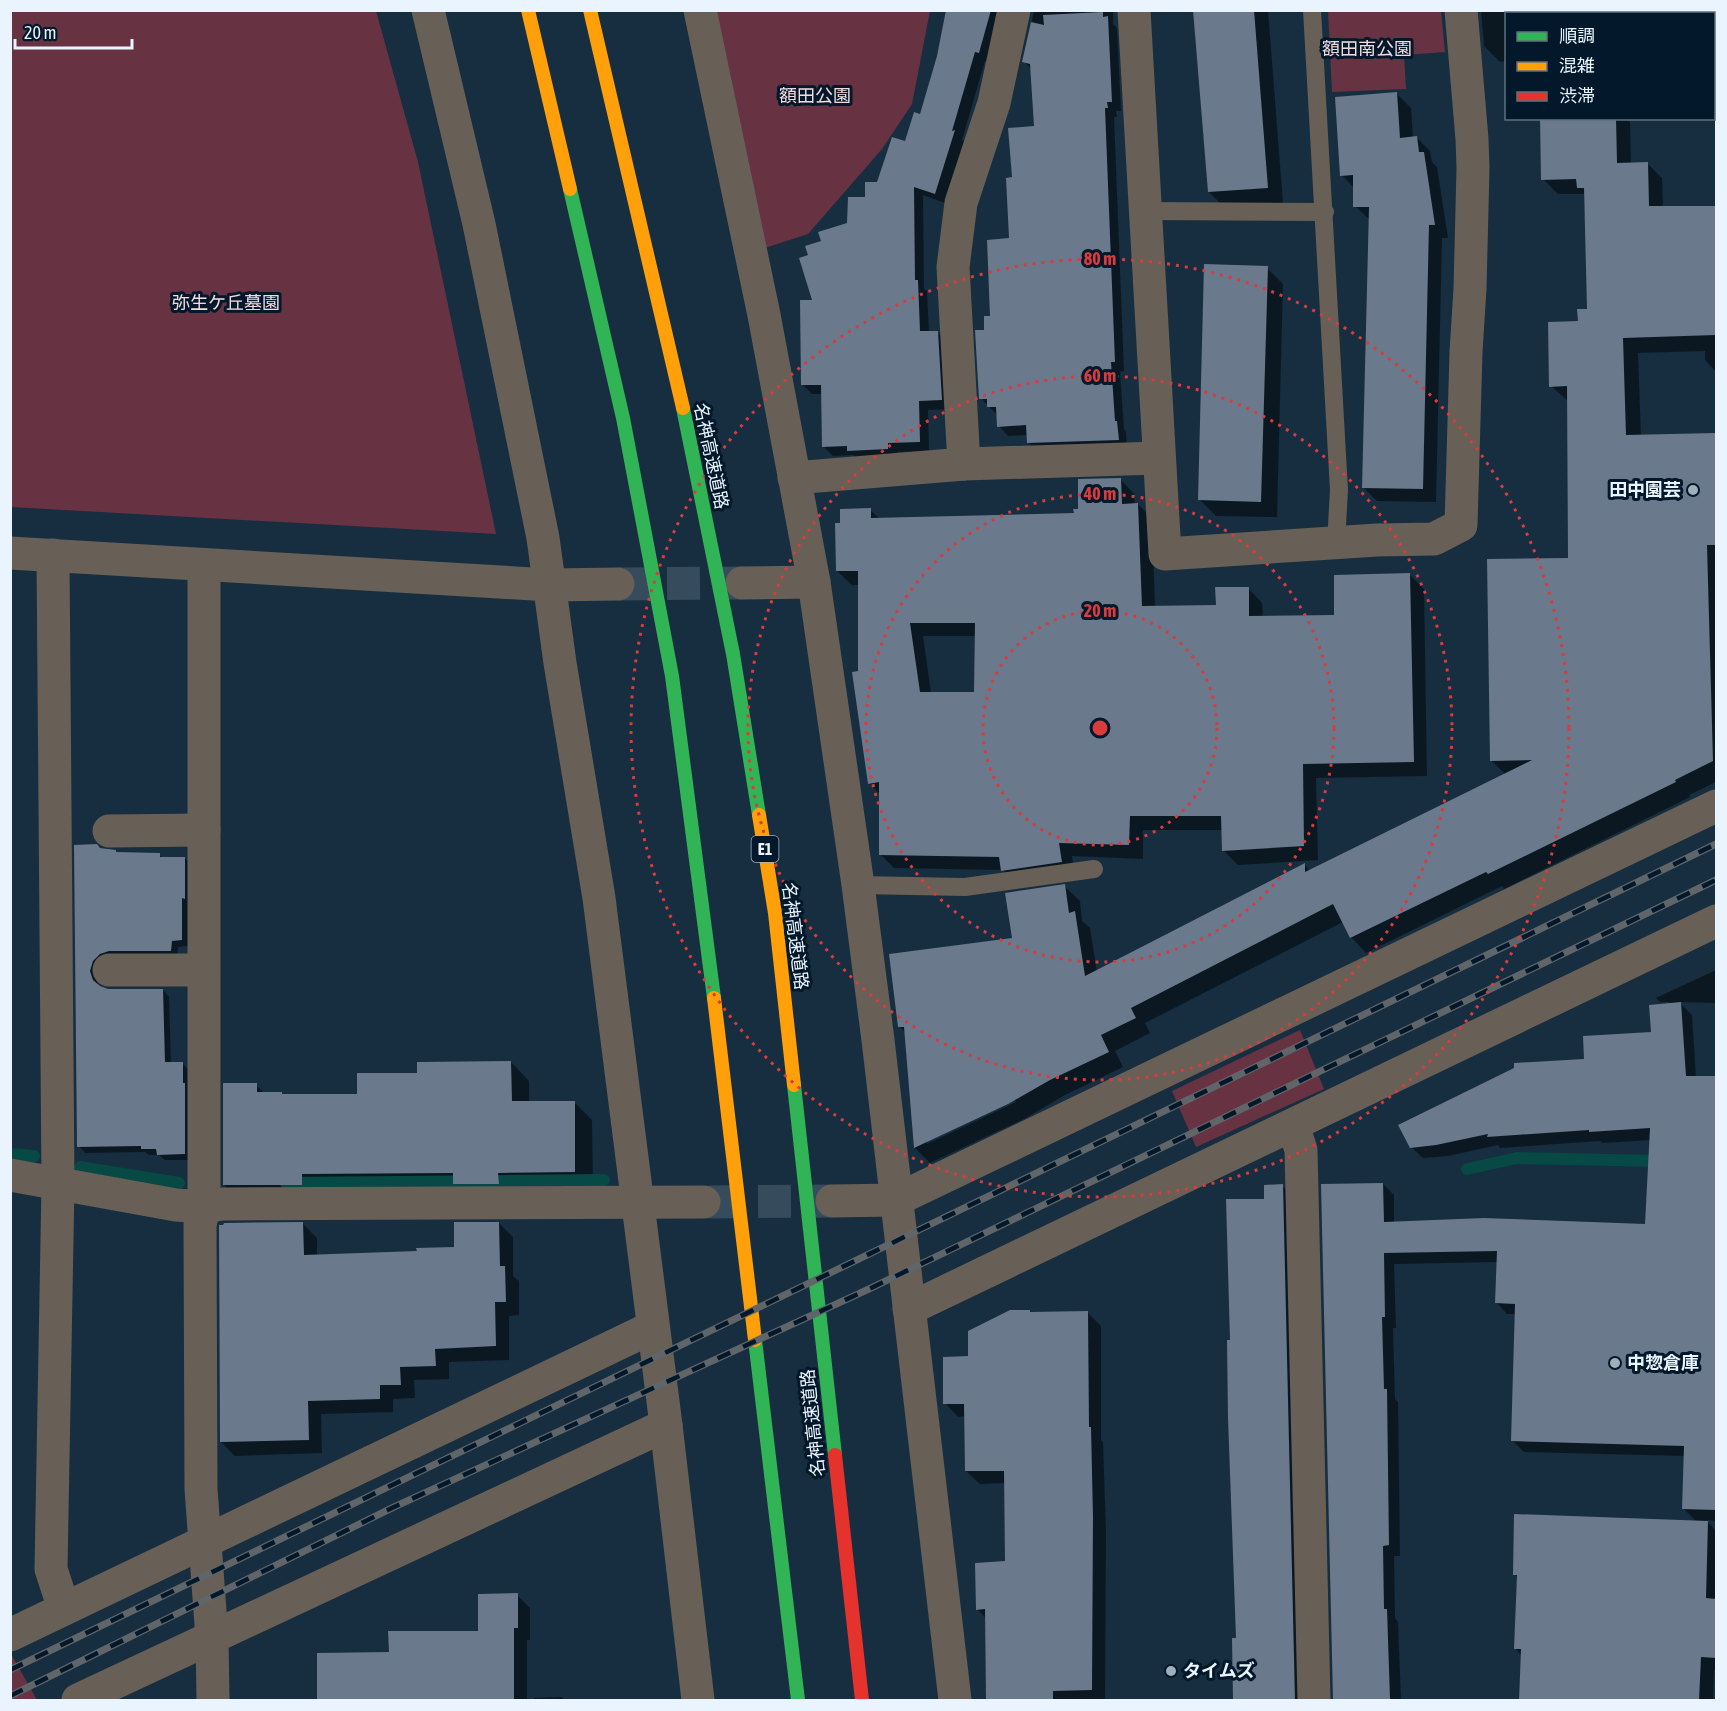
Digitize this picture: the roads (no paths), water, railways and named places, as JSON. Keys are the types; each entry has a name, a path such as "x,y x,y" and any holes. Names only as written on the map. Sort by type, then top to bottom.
{"highway":[{"path":"528,10 623,418 672,676 713,988 798,1701"},
{"name":"名神高速道路","path":"590,10 682,403 735,666 775,913 862,1701"}],"street":[{"path":"428,10 479,224 550,585 560,663 599,898 666,1425 698,1701"},
{"path":"700,10 764,315 814,582 858,885 955,1701"},
{"path":"964,464 953,267 961,203 994,103 1014,10"},
{"path":"1134,10 1165,554 1434,539 1461,525 1473,180 1472,139 1461,10"},
{"path":"794,478 964,464 1158,458"},
{"path":"10,553 550,585 618,584"},
{"path":"53,555 58,1184 51,1569 64,1609"},
{"path":"204,565 204,1207 200,1237 201,1489 212,1638 213,1701"},
{"path":"742,583 814,582"},
{"path":"832,1201 896,1200 1716,806"},
{"path":"109,831 204,830"},
{"path":"909,1309 1716,921"},
{"path":"109,970 203,970"},
{"path":"1293,1125 1301,1150 1314,1701"},
{"path":"10,1175 176,1205 204,1207 222,1204 704,1202"},
{"path":"10,1635 653,1327"},
{"path":"78,1701 666,1425"}],"lane":[{"path":"1312,10 1339,490 1336,543"},
{"path":"1145,211 1324,212"},
{"path":"858,885 965,887 1094,869"}],"waterway":[{"path":"10,1154 34,1156"},
{"path":"1467,1169 1517,1158 1662,1161"},
{"path":"80,1167 179,1183"},
{"path":"286,1183 604,1180"}],"tunnel":[{"path":"618,584 742,583"},
{"path":"709,1202 832,1201"}],"railway":[{"path":"10,1670 1716,844"},
{"path":"10,1696 394,1507 869,1289 1716,880"}],"place":[{"name":"田中園芸","path":"1693,490"},
{"name":"中惣倉庫","path":"1615,1363"},
{"name":"タイムズ","path":"1171,1671"}],"park label":[{"name":"額田南公園","path":"1367,49"},
{"name":"額田公園","path":"815,96"},
{"name":"弥生ケ丘墓園","path":"226,303"}]}
